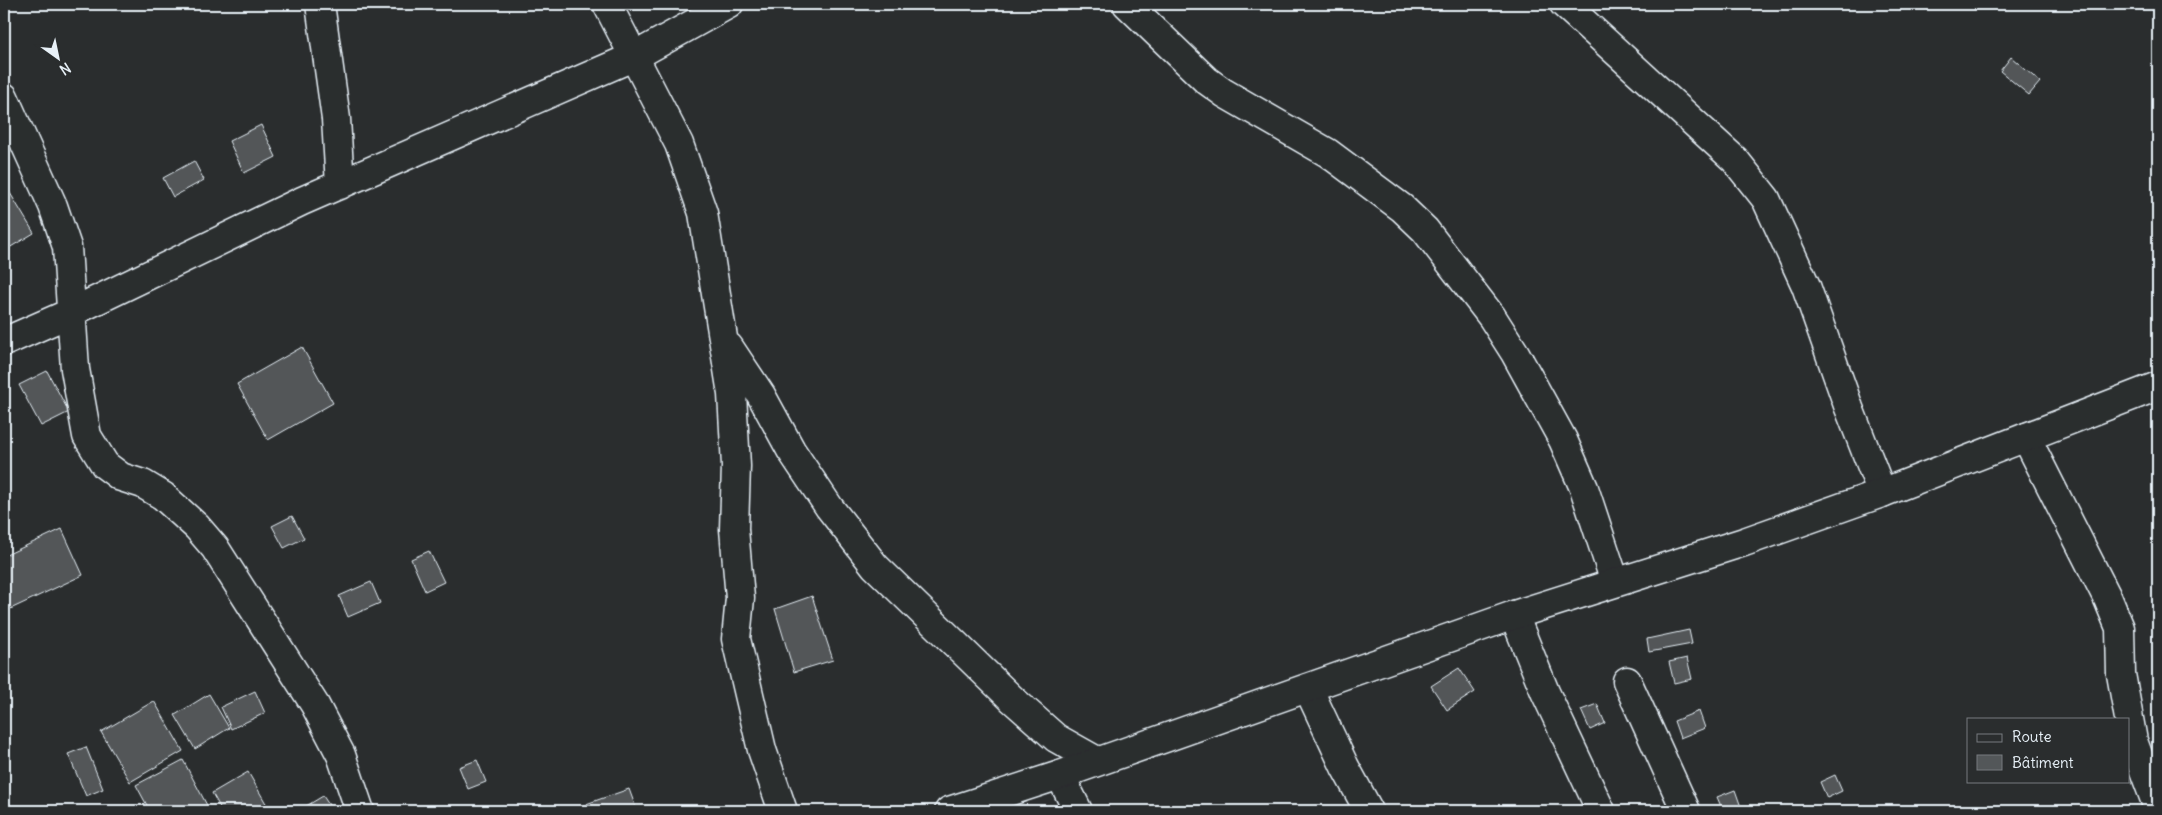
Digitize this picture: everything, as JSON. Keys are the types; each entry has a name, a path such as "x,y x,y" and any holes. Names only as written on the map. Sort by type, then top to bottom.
{"street":[{"path":"320,4 336,119 340,185"},
{"path":"607,4 679,144 703,214 732,394 735,456 734,529 740,598 736,640 762,750 783,811"},
{"path":"4,342 70,313 340,185 635,56 729,4"},
{"path":"1126,4 1206,80 1233,98 1328,153 1402,208 1426,230 1451,261 1515,353 1563,440 1584,488 1615,582"},
{"path":"1564,4 1735,160 1766,199 1806,286 1849,408 1882,493"},
{"path":"4,97 53,206 67,247 75,369 87,436 98,457 122,477 143,484 163,496 197,526 215,548 315,705 341,755 360,811"},
{"path":"724,338 829,507 875,566 1012,699 1056,738 1098,761"},
{"path":"949,811 1060,775 1514,615 1744,542 1882,493 2158,386"},
{"path":"2026,437 2108,599 2120,628 2121,674 2129,718"},
{"path":"1514,615 1545,692 1601,811"},
{"path":"1627,681 1686,811"},
{"path":"1308,688 1345,766 1369,811"},
{"path":"2130,724 2133,741 2153,778 2158,808"},
{"path":"1060,775 1078,811"}],"building":[{"path":"2011,57 2040,82 2029,95 2000,71"},
{"path":"261,125 276,157 244,173 229,141"},
{"path":"194,161 204,180 173,197 163,178"},
{"path":"4,183 34,233 4,251"},
{"path":"302,347 333,403 268,440 237,384"},
{"path":"47,371 69,412 41,426 19,385"},
{"path":"292,516 304,538 284,548 272,526"},
{"path":"62,529 83,575 4,612 4,556"},
{"path":"429,551 444,582 425,591 411,559"},
{"path":"371,582 380,603 348,617 339,596"},
{"path":"812,596 833,660 794,672 775,609"},
{"path":"1689,630 1692,644 1649,652 1647,639"},
{"path":"1687,658 1692,679 1674,683 1669,662"},
{"path":"1459,668 1475,692 1447,710 1431,686"},
{"path":"255,691 265,713 231,729 221,707"},
{"path":"209,694 229,728 195,749 175,715"},
{"path":"154,701 183,751 130,782 101,732"},
{"path":"1597,704 1605,723 1590,730 1581,710"},
{"path":"1699,711 1705,728 1680,738 1674,721"},
{"path":"86,747 103,789 86,796 68,754"},
{"path":"183,760 210,811 150,811 136,785"},
{"path":"477,760 486,782 468,789 459,767"},
{"path":"248,772 268,807 261,811 222,811 212,793"},
{"path":"1835,775 1842,791 1827,798 1820,782"},
{"path":"629,789 637,811 588,811 586,804"},
{"path":"1735,790 1741,807 1731,811 1723,811 1717,797"},
{"path":"323,796 333,811 298,811"}]}
